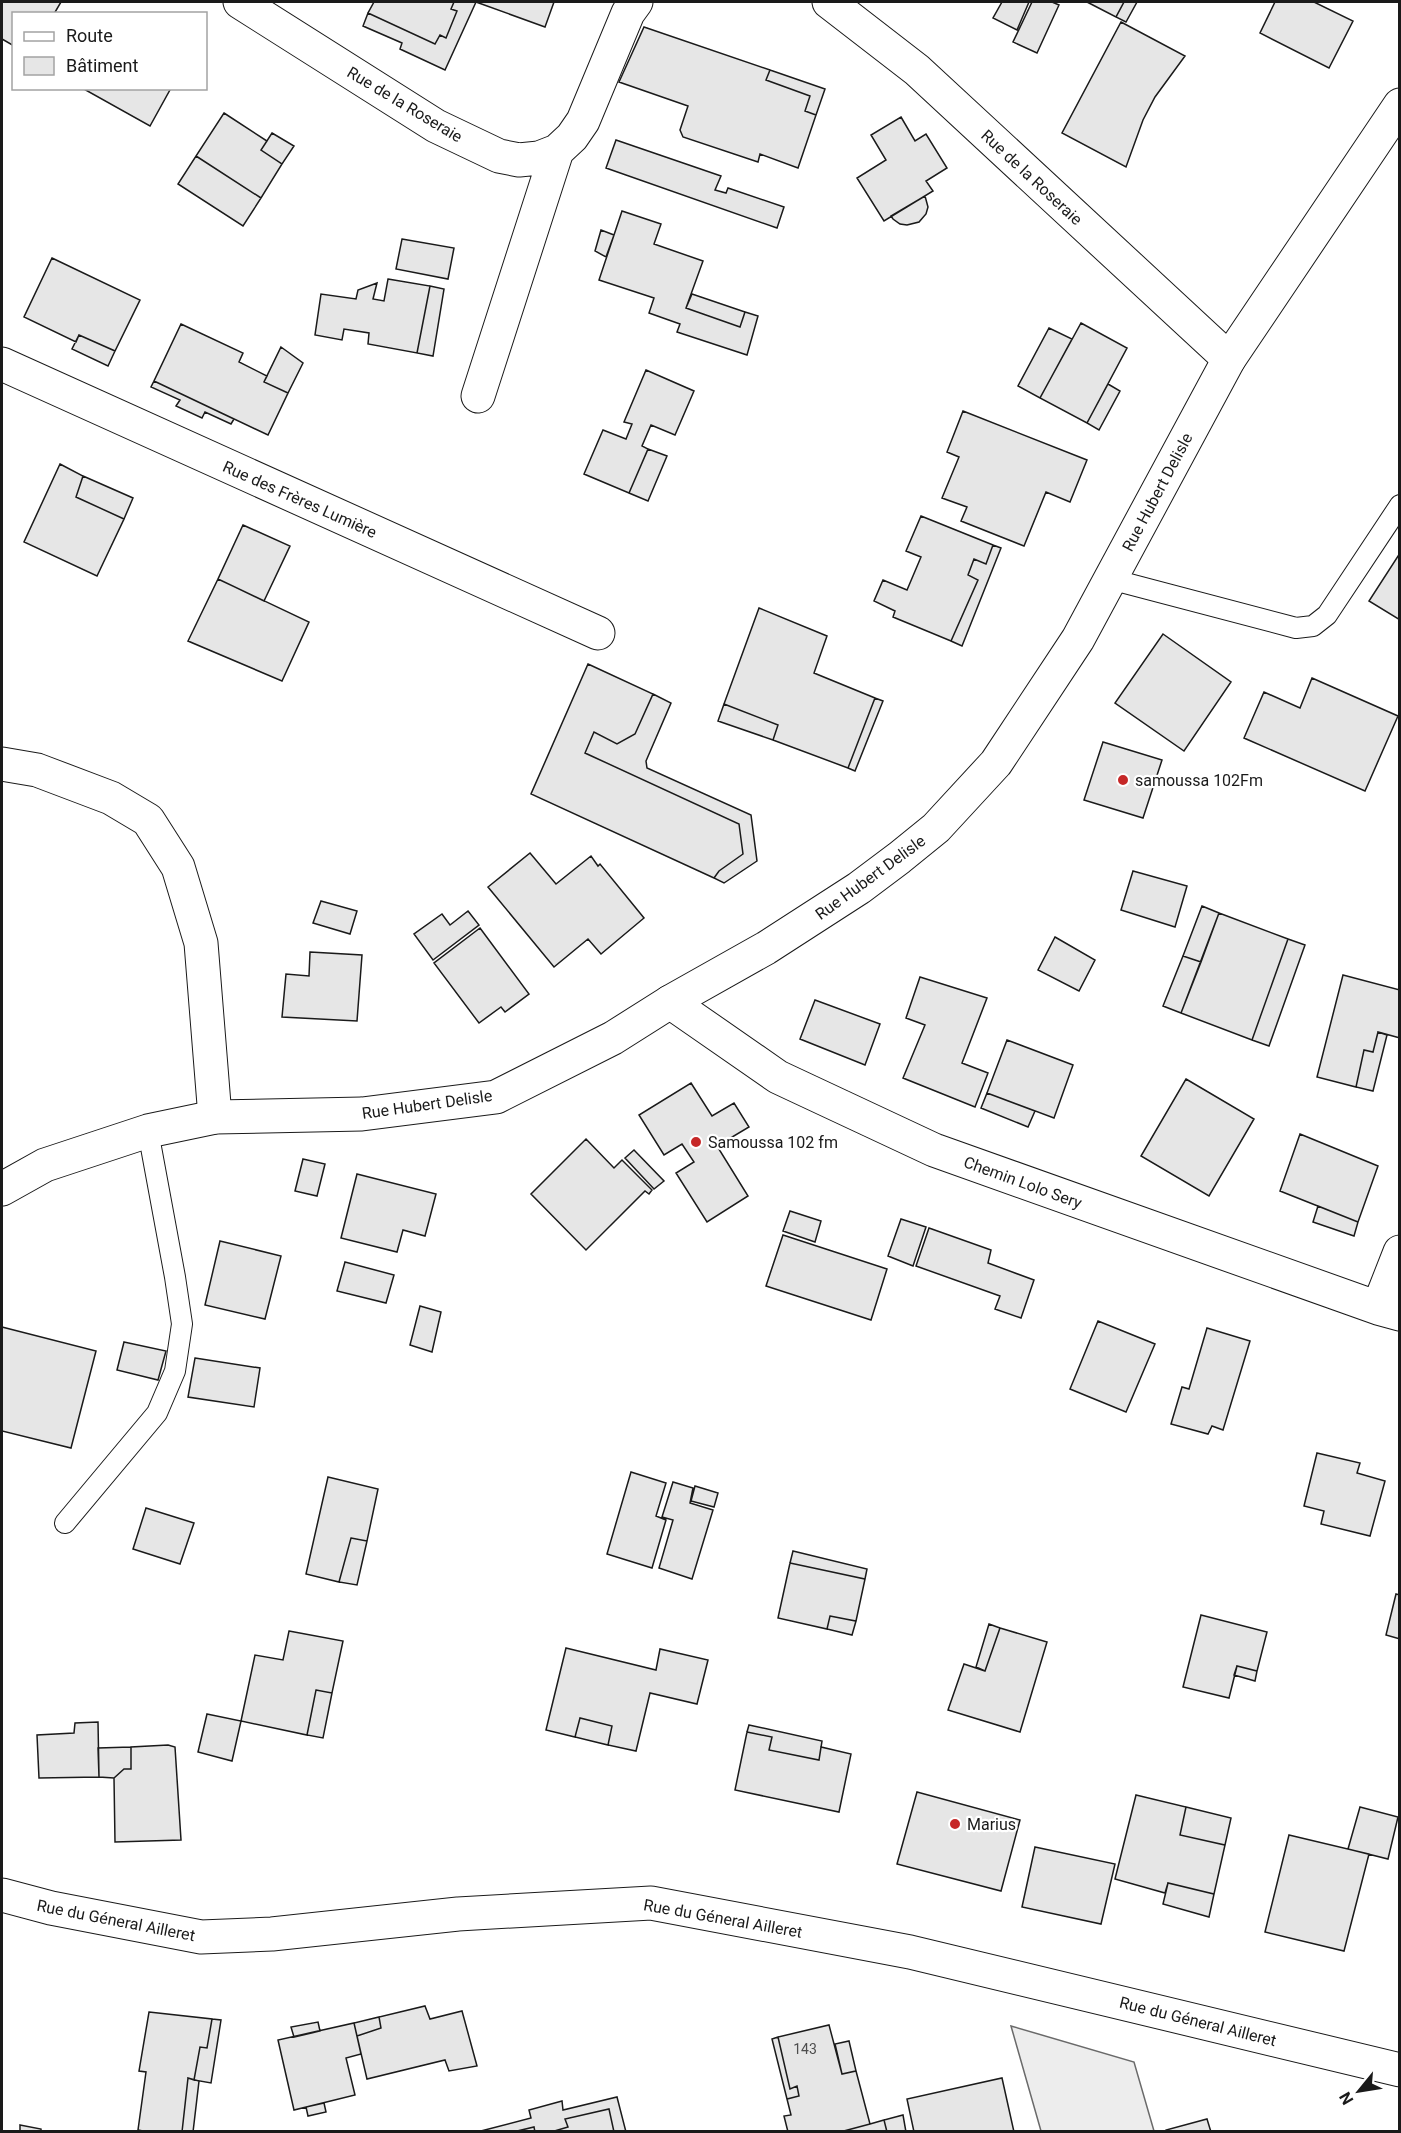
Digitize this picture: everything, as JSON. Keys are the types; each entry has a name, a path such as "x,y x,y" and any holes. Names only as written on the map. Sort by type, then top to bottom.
{"street":[{"name":"Rue de la Roseraie","path":"240,2 436,126 500,156 519,160 539,158 557,151"},
{"path":"477,396 557,151 572,137 583,120 628,13 636,2"},
{"name":"Rue de la Roseraie","path":"829,2 917,70 1229,359"},
{"name":"Rue Hubert Delisle","path":"2,1189 45,1165 148,1131 215,1118 362,1114 495,1097 614,1038 670,1002 766,948 850,894 899,858 936,828 996,763 1078,639 1229,359 1400,105"},
{"name":"Rue des Frères Lumière","path":"2,364 598,633"},
{"path":"2,764 37,770 111,798 148,820 178,867 201,943 215,1118"},
{"name":"Chemin Lolo Sery","path":"670,1002 778,1077 934,1150 1389,1311"},
{"path":"1389,1311 1400,1252"},
{"name":"Rue du Géneral Ailleret","path":"2,1895 51,1908 201,1937 272,1934 458,1914 651,1903 910,1952 1400,2070"}],"lane":[{"path":"1110,579 1296,628 1314,626 1327,615 1400,505"},
{"path":"65,1523 157,1413 175,1371 182,1324 148,1131"}],"shaded area":[{"path":"1011,2026 1134,2062 1154,2131 1041,2131"}],"building":[{"path":"2,2 61,2 55,12 12,12 12,45 2,39"},
{"path":"374,2 454,2 451,9 457,11 446,38 440,35 435,44 368,13"},
{"path":"454,2 476,2 445,70 400,49 402,43 363,26 368,13 435,44 440,35 446,38 457,11 451,9"},
{"path":"476,2 554,2 545,27"},
{"path":"1002,2 1029,2 1017,30 993,18"},
{"path":"1032,2 1052,2 1059,5 1037,53 1013,42"},
{"path":"1087,2 1124,2 1116,17"},
{"path":"1124,2 1137,2 1126,22 1116,17"},
{"path":"1275,2 1314,2 1353,21 1329,68 1260,33"},
{"path":"1121,22 1185,56 1155,97 1143,120 1126,167 1062,133"},
{"path":"644,27 770,70 766,80 810,96 805,111 816,115 798,168 760,154 758,162 683,137 680,130 688,106 619,82"},
{"path":"770,70 825,89 816,115 805,111 810,96 766,80"},
{"path":"86,90 170,90 150,126"},
{"path":"224,113 267,141 261,150 282,164 261,198 196,156"},
{"path":"901,117 915,141 926,134 947,168 926,181 933,191 884,221 857,178 886,160 871,135"},
{"path":"272,133 294,146 282,164 261,150"},
{"path":"616,140 721,176 715,190 726,193 728,188 784,207 777,228 606,168"},
{"path":"196,156 261,198 243,226 178,184"},
{"path":"925,196 928,207 926,214 919,222 900,224 891,216"},
{"path":"622,211 661,224 654,244 703,261 686,308 740,327 745,312 758,316 747,355 677,332 680,324 649,313 654,298 599,280"},
{"path":"601,230 614,235 606,257 595,251"},
{"path":"402,239 454,248 448,279 396,269"},
{"path":"52,258 140,300 115,351 79,335 76,342 24,317"},
{"path":"388,279 430,286 417,353 368,344 369,333 344,329 342,340 315,335 321,294 356,299 358,290 377,283 373,299 384,301"},
{"path":"430,286 444,289 433,356 417,353"},
{"path":"692,294 745,312 740,327 686,308"},
{"path":"1081,323 1127,348 1087,423 1040,398"},
{"path":"181,324 243,353 239,362 267,376 264,382 288,393 268,435 154,381"},
{"path":"1049,328 1072,339 1040,398 1018,386"},
{"path":"79,335 115,351 108,366 72,349"},
{"path":"281,347 303,363 288,393 264,382"},
{"path":"646,370 694,391 675,435 651,425 642,446 648,449 629,493 584,474 603,430 626,439 632,424 624,422"},
{"path":"154,381 234,419 231,424 205,412 202,418 176,406 180,400 151,387"},
{"path":"1108,384 1120,391 1099,430 1087,423"},
{"path":"963,411 1087,460 1070,502 1046,492 1024,546 961,521 967,507 942,498 959,457 947,452"},
{"path":"648,449 667,456 648,501 629,493"},
{"path":"60,464 83,476 76,497 124,519 97,576 24,542"},
{"path":"83,476 133,498 124,519 76,497"},
{"path":"921,516 993,545 986,564 974,559 968,575 978,580 951,641 893,617 895,611 874,601 883,580 907,590 921,557 906,551"},
{"path":"243,525 290,546 264,601 218,579"},
{"path":"993,545 1001,548 962,646 951,641 978,580 968,575 974,559 986,564"},
{"path":"1400,553 1400,620 1369,601"},
{"path":"218,579 309,622 282,681 188,641"},
{"path":"759,608 827,636 814,673 875,698 848,768 773,740 778,725 724,704"},
{"path":"1163,634 1231,682 1184,751 1115,703"},
{"path":"588,664 653,694 635,734 617,744 594,732 585,753 739,824 743,854 719,871 714,878 531,794"},
{"path":"1312,678 1398,716 1365,791 1244,738 1264,692 1300,708"},
{"path":"653,694 671,703 646,761 647,768 751,815 757,861 724,883 714,878 719,871 743,854 739,824 585,753 594,732 617,744 635,734"},
{"path":"875,698 883,701 855,771 848,768"},
{"path":"724,704 778,725 773,740 718,721"},
{"name":"samoussa 102Fm","path":"1103,742 1162,760 1143,818 1084,800"},
{"path":"530,853 556,884 591,856 644,918 601,954 588,939 554,967 488,887"},
{"path":"1133,871 1187,886 1175,927 1121,910"},
{"path":"321,901 357,911 350,934 313,923"},
{"path":"1202,906 1219,913 1201,962 1183,956"},
{"path":"468,911 479,925 433,960 414,934 442,914 450,925"},
{"path":"1219,913 1288,939 1252,1040 1181,1013"},
{"path":"480,928 529,994 505,1012 501,1007 479,1023 434,963"},
{"path":"1055,937 1095,960 1079,991 1038,970"},
{"path":"1288,939 1305,945 1269,1046 1252,1040"},
{"path":"310,952 362,955 357,1021 282,1017 286,974 309,976"},
{"path":"1183,956 1201,962 1181,1013 1163,1006"},
{"path":"1343,975 1400,990 1400,1038 1378,1032 1373,1052 1364,1050 1356,1087 1317,1077"},
{"path":"920,977 987,998 962,1063 988,1073 975,1107 903,1078 925,1025 906,1018"},
{"path":"815,1000 880,1024 865,1065 800,1039"},
{"path":"1378,1032 1387,1035 1373,1091 1356,1087 1364,1050 1373,1052"},
{"path":"1007,1040 1073,1065 1054,1118 987,1093"},
{"path":"1186,1079 1254,1119 1209,1196 1141,1156"},
{"path":"691,1083 712,1116 734,1103 749,1127 717,1146 748,1196 707,1222 676,1173 694,1162 682,1144 664,1155 639,1115"},
{"path":"987,1093 1035,1111 1028,1127 981,1108"},
{"path":"1300,1134 1378,1166 1358,1222 1280,1191"},
{"path":"586,1139 614,1168 622,1160 652,1190 649,1194 645,1191 586,1250 531,1194"},
{"path":"634,1150 664,1181 654,1189 625,1158"},
{"path":"303,1159 325,1164 317,1196 295,1191"},
{"path":"357,1174 436,1194 425,1236 403,1230 397,1252 341,1238"},
{"path":"1318,1206 1358,1222 1354,1236 1313,1222"},
{"path":"790,1211 821,1221 815,1242 783,1231"},
{"path":"901,1219 926,1227 913,1266 888,1256"},
{"path":"929,1228 991,1250 988,1263 1034,1280 1021,1318 995,1309 1000,1296 916,1266"},
{"path":"783,1235 887,1269 871,1320 766,1286"},
{"path":"220,1241 281,1256 265,1319 205,1305"},
{"path":"345,1262 394,1275 386,1303 337,1291"},
{"path":"420,1306 441,1312 432,1352 410,1345"},
{"path":"1098,1321 1155,1344 1126,1412 1070,1389"},
{"path":"2,1327 96,1351 71,1448 2,1431"},
{"path":"1207,1328 1250,1341 1223,1430 1212,1426 1208,1434 1171,1424 1182,1387 1189,1389"},
{"path":"124,1342 166,1351 158,1380 117,1370"},
{"path":"195,1358 260,1368 254,1407 188,1397"},
{"path":"1317,1453 1360,1463 1357,1473 1385,1481 1370,1536 1321,1524 1324,1511 1304,1506"},
{"path":"631,1472 666,1483 656,1516 666,1520 652,1568 607,1554"},
{"path":"328,1477 378,1489 367,1541 351,1538 339,1582 306,1574"},
{"path":"673,1482 693,1488 690,1503 713,1510 692,1579 659,1568 673,1520 662,1517"},
{"path":"695,1486 718,1493 714,1507 691,1501"},
{"path":"146,1508 194,1523 180,1564 133,1549"},
{"path":"351,1538 367,1541 357,1585 339,1582"},
{"path":"793,1551 867,1569 865,1579 790,1563"},
{"path":"790,1563 865,1579 856,1621 830,1616 827,1629 778,1618"},
{"path":"1396,1594 1400,1595 1400,1639 1386,1635"},
{"path":"1201,1615 1267,1632 1257,1671 1237,1666 1229,1698 1183,1687"},
{"path":"830,1616 856,1621 852,1635 827,1629"},
{"path":"989,1624 1000,1628 985,1671 976,1667"},
{"path":"1000,1628 1047,1642 1020,1732 948,1710 964,1664 985,1671"},
{"path":"289,1631 343,1641 332,1693 316,1690 307,1735 241,1721 255,1655 283,1660"},
{"path":"566,1648 656,1670 660,1649 708,1660 697,1704 650,1693 636,1751 608,1745 612,1726 580,1718 575,1737 546,1730"},
{"path":"1237,1666 1257,1671 1255,1681 1234,1675"},
{"path":"316,1690 332,1693 323,1738 307,1735"},
{"path":"207,1714 241,1721 232,1761 198,1752"},
{"path":"580,1718 612,1726 608,1745 575,1737"},
{"path":"98,1722 99,1777 39,1778 37,1735 74,1733 75,1723"},
{"path":"749,1725 822,1741 819,1760 769,1750 772,1737 747,1732"},
{"path":"747,1732 772,1737 769,1750 819,1760 821,1747 851,1754 839,1812 735,1790"},
{"path":"168,1745 175,1747 181,1840 115,1842 114,1778 124,1769 131,1769 131,1747"},
{"path":"131,1747 131,1769 124,1769 114,1778 99,1777 98,1748"},
{"path":"917,1792 1020,1820 1001,1891 897,1864"},
{"path":"1136,1795 1186,1807 1180,1835 1225,1845 1214,1894 1168,1883 1165,1893 1115,1879"},
{"path":"1186,1807 1231,1818 1225,1845 1180,1835"},
{"path":"1360,1807 1398,1817 1388,1859 1348,1849"},
{"path":"1289,1835 1369,1854 1344,1951 1265,1932"},
{"path":"1035,1847 1115,1864 1101,1924 1022,1907"},
{"path":"1168,1883 1214,1894 1209,1917 1163,1904"},
{"path":"425,2006 430,2019 462,2011 477,2066 449,2071 445,2060 367,2079 357,2036 381,2028 379,2017"},
{"path":"149,2012 212,2019 207,2048 200,2047 194,2080 188,2078 182,2132 138,2130 146,2072 139,2071"},
{"path":"379,2017 381,2028 357,2036 354,2023"},
{"path":"212,2019 221,2020 211,2083 194,2080 200,2047 207,2048"},
{"path":"318,2022 320,2031 294,2037 291,2027"},
{"path":"354,2023 361,2054 346,2058 355,2095 294,2110 278,2040"},
{"path":"829,2025 842,2074 856,2071 870,2124 840,2132 788,2132 784,2116 791,2115 787,2099 799,2096 797,2086 790,2089 778,2037"},
{"path":"778,2037 790,2089 797,2086 799,2096 787,2099 772,2039"},
{"path":"849,2041 856,2071 842,2074 835,2044"},
{"path":"188,2078 199,2081 193,2132 182,2132"},
{"path":"1002,2078 1014,2132 914,2132 907,2099"},
{"path":"617,2097 626,2132 614,2132 609,2109 565,2119 568,2127 551,2132 535,2132 534,2127 513,2132 477,2132 531,2118 529,2110 562,2101 563,2110"},
{"path":"324,2103 326,2112 308,2116 306,2107"},
{"path":"609,2109 614,2132 551,2132 568,2127 565,2119"},
{"path":"903,2115 906,2132 887,2132 884,2120"},
{"path":"1207,2119 1211,2132 1166,2132 1166,2130"},
{"path":"884,2120 887,2132 840,2132 870,2124"},
{"path":"20,2125 41,2129 41,2132 20,2132"},
{"path":"534,2127 535,2132 513,2132"}],"place":[{"name":"samoussa 102Fm","path":"1123,780"},
{"name":"Samoussa 102 fm","path":"696,1142"},
{"name":"Marius","path":"955,1824"}]}
